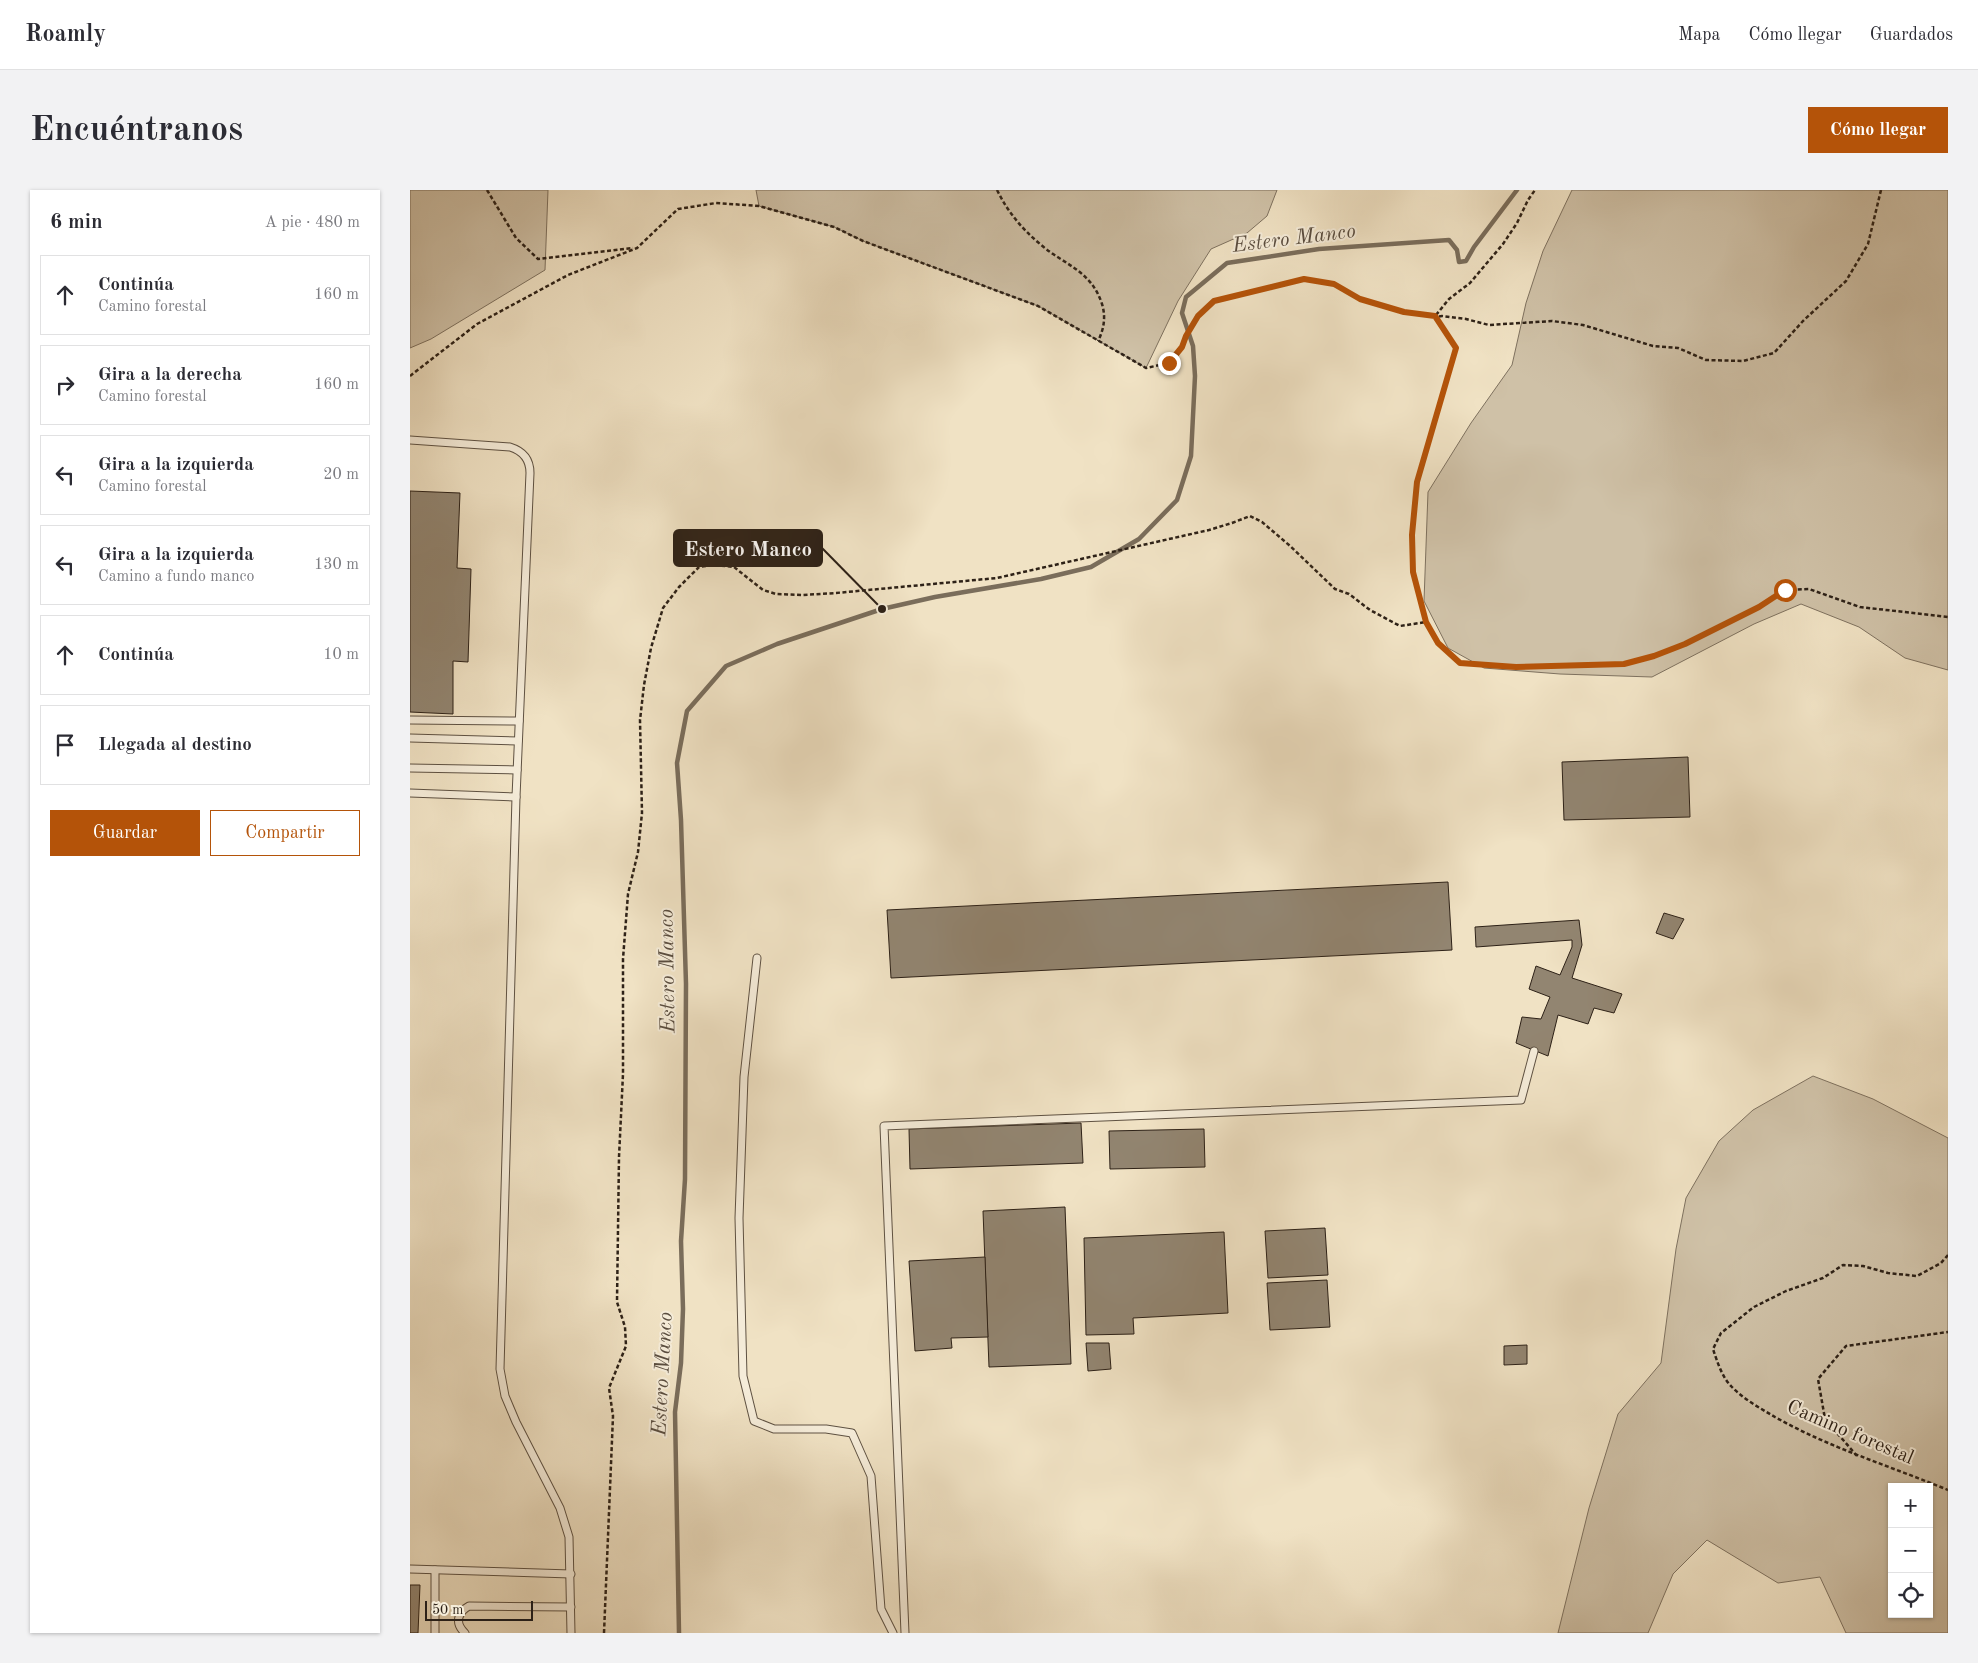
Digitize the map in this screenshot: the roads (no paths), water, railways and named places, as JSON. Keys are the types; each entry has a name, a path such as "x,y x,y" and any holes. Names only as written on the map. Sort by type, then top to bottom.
{"lane":[{"path":"410,440 510,446 520,451 527,458 530,473 516,797 500,1369 505,1396 516,1422 560,1508 569,1537 572,1633"},
{"path":"410,720 519,721"},
{"path":"410,738 518,741"},
{"path":"410,768 517,770"},
{"path":"410,793 516,797"},
{"path":"757,958 744,1077 739,1209 743,1376 754,1421 774,1429 826,1429 852,1433 870,1476 881,1609 893,1633"},
{"path":"904,1633 884,1126 1521,1100 1534,1051"},
{"path":"410,1569 571,1574"},
{"path":"435,1570 435,1633"},
{"path":"465,1633 459,1624 458,1616 462,1610 469,1606 571,1607"}],"waterway":[{"name":"Estero Manco","path":"679,1633 675,1412 681,1363 683,1309 681,1241 685,1179 686,984 681,820 677,763 687,711 726,666 777,644 882,609 935,597 1041,579 1091,567 1139,539 1177,500 1191,456 1195,376 1193,346 1182,313 1186,297 1227,263 1319,249 1449,240 1457,250 1459,262 1466,261 1474,247 1517,190"}],"place":[{"name":"Estero Manco","path":"882,609"}]}
